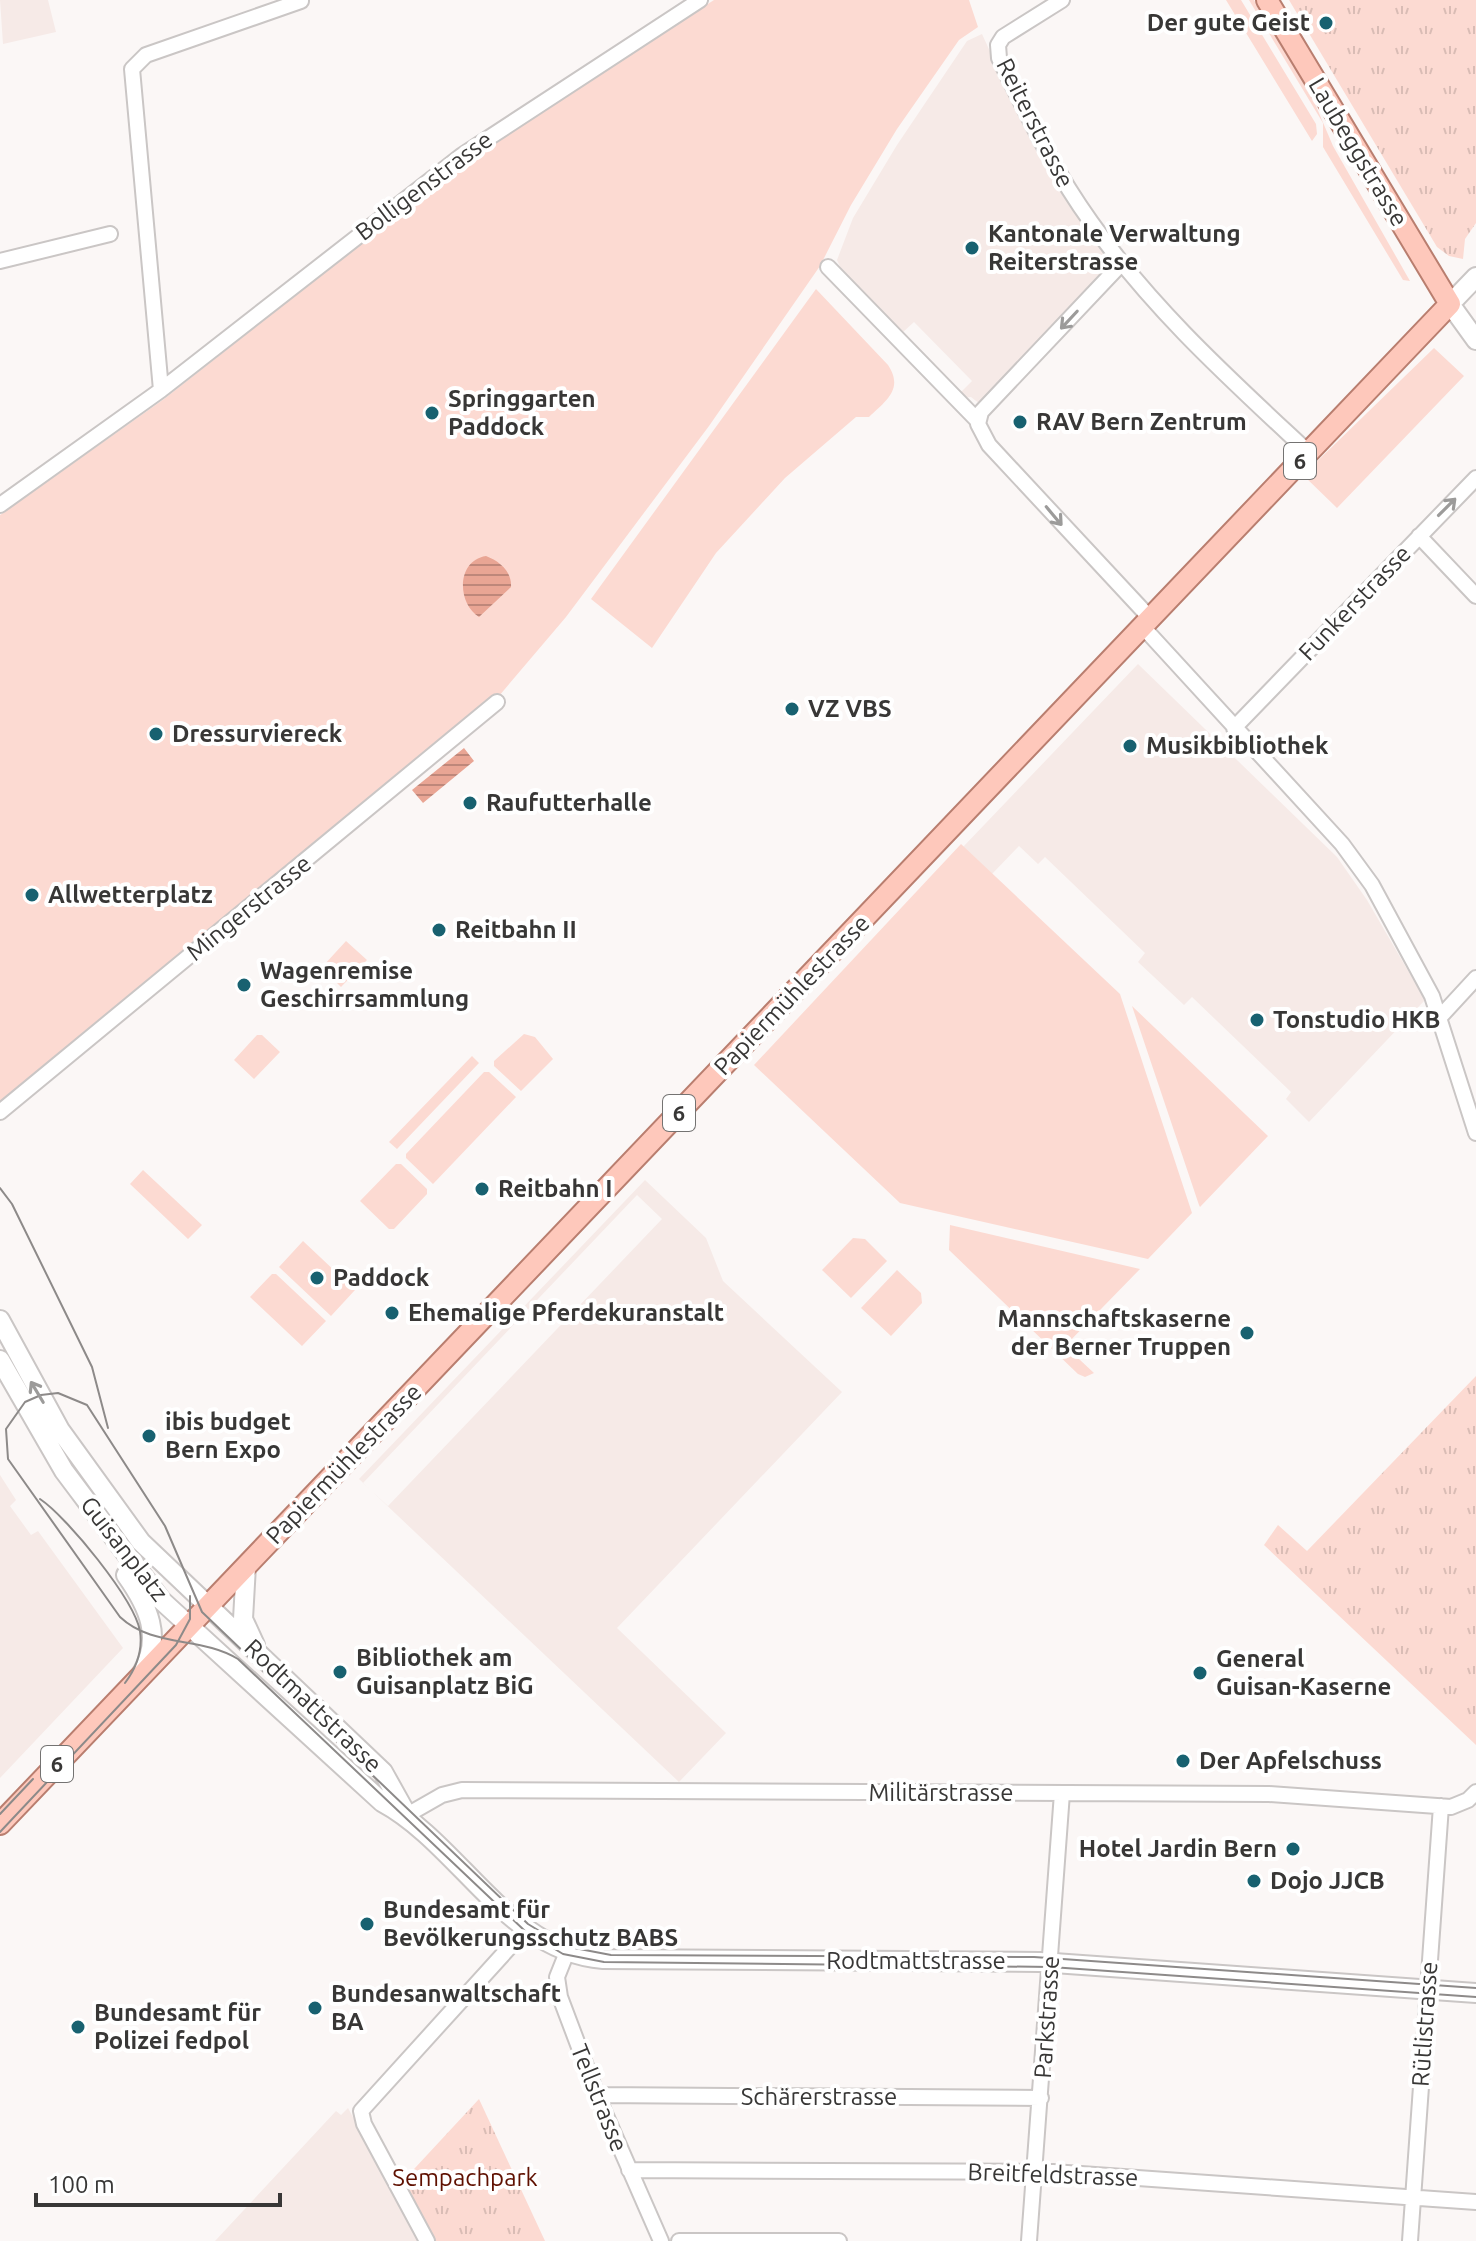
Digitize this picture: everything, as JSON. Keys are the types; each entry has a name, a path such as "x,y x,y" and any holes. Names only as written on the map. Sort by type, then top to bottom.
{"main road":[{"name":"Laubeggstrasse","path":"1267,0 1450,304"},
{"name":"Papiermühlestrasse","path":"0,1824 1450,304"}],"street":[{"name":"Bolligenstrasse","path":"0,505 161,390 461,156 700,0"},
{"name":"Reiterstrasse","path":"1062,0 1003,37 998,45 998,54 1052,161 1122,263 1192,341 1308,452"},
{"path":"161,390 132,69 146,55 301,1"},
{"path":"0,261 110,234"},
{"path":"1122,263 981,412 978,421 980,432 1234,728 1359,864 1416,961 1440,1017 1476,1133"},
{"path":"828,267 978,421"},
{"path":"1476,277 1450,304 1476,340"},
{"name":"Funkerstrasse","path":"1234,728 1476,478"},
{"path":"1419,536 1476,596"},
{"name":"Mingerstrasse","path":"0,1112 497,702"},
{"path":"1440,1017 1476,978"},
{"path":"0,1320 69,1466 79,1508 148,1608 152,1628 151,1651 138,1679"},
{"path":"0,1360 69,1466"},
{"name":"Guisanplatz","path":"69,1466 207,1606"},
{"name":"Guisanplatz","path":"69,1466 141,1577 188,1626"},
{"path":"246,1566 243,1604 247,1632 286,1679"},
{"name":"Rodtmattstrasse","path":"207,1606 383,1772 407,1815"},
{"name":"Rodtmattstrasse","path":"188,1626 382,1802 407,1815 527,1928 567,1952 603,1959 1051,1963 1476,1993"},
{"name":"Militärstrasse","path":"407,1815 442,1795 458,1790 1269,1794 1441,1806 1460,1805 1476,1792"},
{"name":"Parkstrasse","path":"1029,2241 1062,1793"},
{"name":"Rütlistrasse","path":"1410,2241 1441,1806"},
{"path":"427,2241 364,2124 361,2111 527,1928"},
{"name":"Tellstrasse","path":"567,1952 557,1977 560,1997 597,2095 661,2241"},
{"name":"Schärerstrasse","path":"597,2095 1041,2098"},
{"name":"Breitfeldstrasse","path":"629,2170 1035,2172 1476,2202"},
{"path":"679,2241 839,2241"}],"shaded area":[{"path":"0,0 48,0 56,32 3,44"},
{"path":"982,34 1007,89 1114,263 980,404 971,397 962,398 843,273 837,260 853,218 897,145 967,41","holes":["914,322 972,381 960,393 902,333"]},
{"path":"486,556 504,567 511,587 479,617 467,602 463,583 469,566 476,559"},
{"path":"1138,664 1337,857 1367,900 1425,1000 1309,1122 1286,1099 1291,1092 1192,997 1184,1005 1138,962 1145,953 1045,857 1038,864 1019,846 992,874 963,847"},
{"path":"464,748 474,761 423,803 412,790"},
{"path":"645,1180 706,1238 723,1281 842,1392 617,1628 726,1733 679,1782 371,1490 388,1506 662,1219 637,1195 363,1483 359,1479"},
{"path":"0,1475 16,1500 10,1506 31,1535 38,1531 123,1648 0,1778"},
{"path":"348,2108 421,2241 215,2241 336,2111 341,2115"}],"green space":[{"name":"Springgarten Paddock","path":"714,0 969,0 978,27 959,40 897,129 851,205 820,266 709,426 566,617 493,703 0,1110 0,515 164,399 463,163"},
{"path":"1226,0 1241,0 1316,124 1317,134 1312,141"},
{"path":"1249,0 1254,0 1313,99 1333,146 1410,281 1403,280 1323,147 1323,123"},
{"path":"1289,0 1476,0 1476,223 1465,239 1463,259 1449,256 1437,247"},
{"path":"816,289 888,365 894,388 869,417 856,417 785,478 716,553 652,648 591,599"},
{"path":"1434,348 1464,376 1337,508 1303,475"},
{"path":"961,844 1120,994 1192,1213 1148,1259 900,1203 754,1065"},
{"path":"346,941 367,960 341,987 324,970 324,965"},
{"path":"1132,1006 1268,1136 1200,1207 1199,1205"},
{"path":"524,1034 535,1037 553,1059 521,1091 494,1066 494,1061"},
{"path":"257,1035 262,1035 280,1052 254,1079 234,1060"},
{"path":"472,1056 479,1063 397,1149 389,1142"},
{"path":"484,1072 489,1072 516,1097 433,1184 406,1158 406,1154"},
{"path":"396,1164 401,1164 427,1189 427,1194 394,1229 389,1229 360,1201"},
{"path":"143,1170 202,1225 188,1239 130,1184"},
{"path":"950,1225 1140,1269 1065,1346 1094,1373 1085,1377 1078,1374 949,1250"},
{"path":"853,1238 865,1239 887,1261 851,1298 822,1270"},
{"name":"Paddock","path":"303,1241 355,1290 331,1316 279,1267"},
{"path":"897,1270 921,1293 922,1303 891,1336 861,1308"},
{"name":"Paddock","path":"272,1274 276,1274 326,1321 302,1346 250,1297"},
{"path":"1476,1376 1476,1745 1264,1545 1278,1525 1307,1551"},
{"name":"Sempachpark","path":"479,2099 545,2241 433,2241 402,2182"}],"tram line":[{"path":"0,1188 12,1204 92,1367 108,1428"},
{"path":"1476,1988 1034,1957 611,1955 564,1946 528,1924 202,1612 165,1526 87,1405 58,1393 41,1395 25,1402 6,1429 8,1459 120,1617 147,1633 209,1647 238,1659 525,1931 563,1954 604,1962 1051,1967 1476,1997"},
{"path":"40,1499 98,1560 135,1617 140,1631 140,1652 125,1683"},
{"path":"0,1832 176,1645 190,1619 190,1596"},
{"path":"0,1814 33,1779"}],"place":[{"name":"Der gute Geist","path":"1326,23"},
{"name":"Kantonale Verwaltung Reiterstrasse","path":"972,248"},
{"name":"Springgarten Paddock","path":"432,413"},
{"name":"RAV Bern Zentrum","path":"1020,422"},
{"name":"VZ VBS","path":"792,709"},
{"name":"Dressurviereck","path":"156,734"},
{"name":"Musikbibliothek","path":"1130,746"},
{"name":"Raufutterhalle","path":"470,803"},
{"name":"Allwetterplatz","path":"32,895"},
{"name":"Reitbahn II","path":"439,930"},
{"name":"Wagenremise Geschirrsammlung","path":"244,985"},
{"name":"Tonstudio HKB","path":"1257,1020"},
{"name":"Reitbahn I","path":"482,1189"},
{"name":"Paddock","path":"317,1278"},
{"name":"Ehemalige Pferdekuranstalt","path":"392,1313"},
{"name":"Mannschaftskaserne der Berner Truppen","path":"1247,1333"},
{"name":"ibis budget Bern Expo","path":"149,1436"},
{"name":"Bibliothek am Guisanplatz BiG","path":"340,1672"},
{"name":"General Guisan-Kaserne","path":"1200,1673"},
{"name":"Der Apfelschuss","path":"1183,1761"},
{"name":"Hotel Jardin Bern","path":"1293,1849"},
{"name":"Dojo JJCB","path":"1254,1881"},
{"name":"Bundesamt für Bevölkerungsschutz BABS","path":"367,1924"},
{"name":"Bundesanwaltschaft BA","path":"315,2008"},
{"name":"Bundesamt für Polizei fedpol","path":"78,2027"}]}
